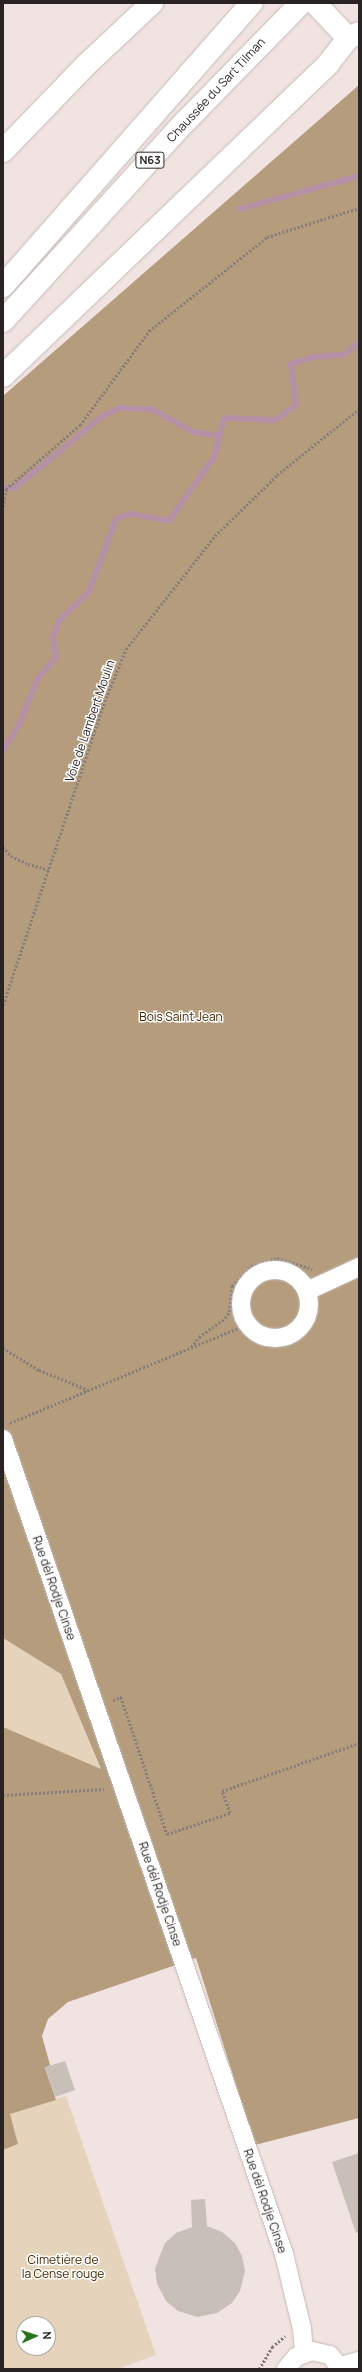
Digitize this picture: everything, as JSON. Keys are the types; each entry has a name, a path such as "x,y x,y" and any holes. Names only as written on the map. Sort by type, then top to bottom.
{"main road":[{"path":"3,150 85,66 152,3"},
{"name":"N63","path":"3,286 252,3"},
{"name":"Chaussée du Sart Tilman","path":"3,321 185,122 301,3"},
{"path":"3,376 328,64 354,36 333,22 315,3"}],"street":[{"path":"307,1291 359,1267"},
{"path":"282,1271 301,1282 307,1291 308,1314 295,1332 272,1338 261,1335 248,1324 242,1310 242,1299 252,1280 261,1273 282,1271"},
{"name":"Rue dèl Rodje Cinse","path":"5,1432 95,1706 284,2254 302,2329 304,2353"},
{"path":"286,2369 296,2357 304,2353 321,2352 330,2355 347,2367"}],"path":[{"path":"3,507 6,489 80,425 150,331 267,237 359,208"},
{"name":"Voie de Lambert Moulin","path":"3,1005 50,870 106,698 126,649 215,536 277,475 359,409"},
{"path":"3,847 11,856 28,864 50,870"},
{"path":"190,1348 199,1336 225,1318 232,1286 239,1276 262,1261 277,1258 320,1270"},
{"path":"5,1432 88,1390 248,1324"},
{"path":"3,1348 39,1370 88,1390"},
{"path":"95,1706 121,1697 167,1834 230,1813 222,1791 359,1743"},
{"path":"3,1795 107,1789"},
{"path":"259,2369 280,2338 302,2329"}],"green space":[{"name":"Bois Saint Jean","path":"359,85 359,2118 255,2145 196,1958 68,2002 48,2019 42,2036 50,2065 45,2068 56,2100 10,2114 18,2144 3,2150 3,1727 101,1769 61,1674 3,1638 3,396"},
{"path":"3,1638 61,1674 101,1770 3,1727"},
{"name":"Cimetière de la Cense rouge","path":"66,2096 156,2355 117,2369 3,2369 3,2150 18,2144 10,2114"}],"building":[{"path":"65,2061 75,2090 55,2097 45,2067"},
{"path":"359,2153 359,2232 356,2233 332,2162"},
{"path":"205,2199 207,2226 222,2232 235,2243 242,2256 245,2271 240,2291 232,2303 217,2313 197,2317 178,2311 166,2301 157,2284 155,2268 165,2243 176,2233 192,2227 191,2200"}],"waterway":[{"path":"240,209 359,176"},
{"path":"3,751 19,725 38,678 56,658 53,637 59,621 89,592 116,519 131,514 169,521 214,457 224,418 276,420 296,405 291,364 312,357 344,355 359,342"},
{"path":"3,488 15,488 103,416 120,408 152,409 194,432 218,436"}]}
